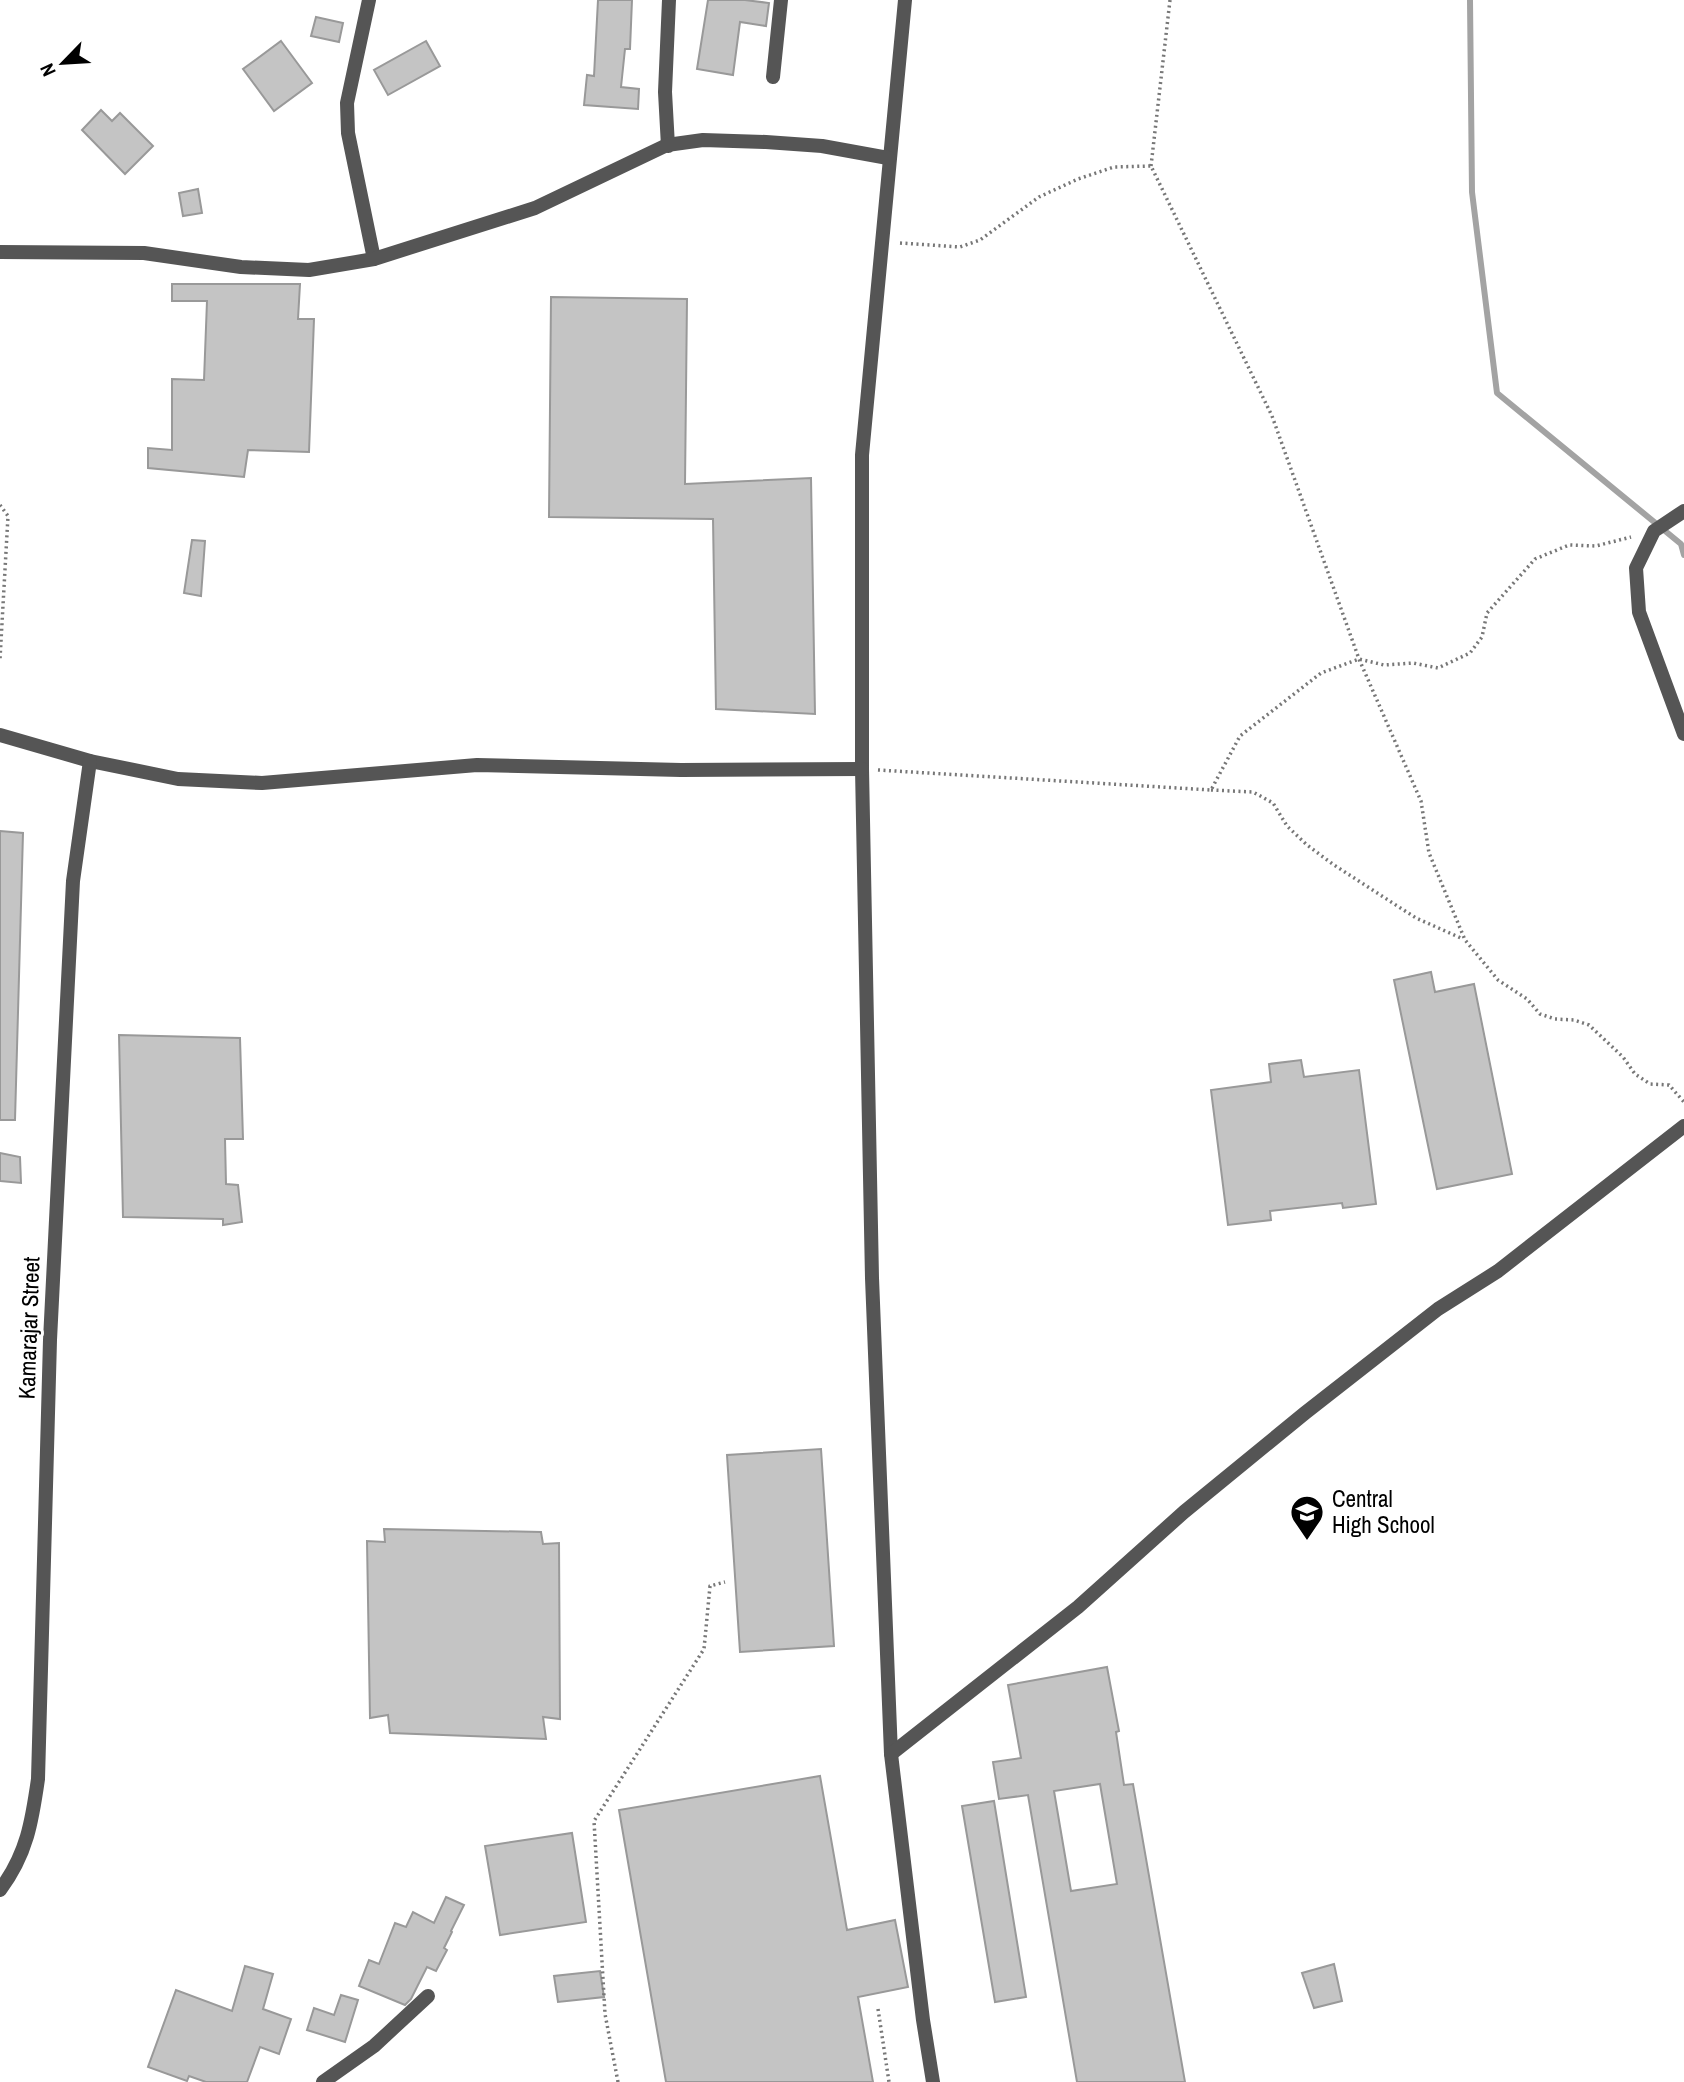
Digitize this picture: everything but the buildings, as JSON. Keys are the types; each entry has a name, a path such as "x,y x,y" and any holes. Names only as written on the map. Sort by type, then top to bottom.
{"street":[{"path":"369,0 347,103 348,133 374,259"},
{"path":"668,146 665,92 669,0"},
{"path":"773,77 781,0"},
{"path":"905,0 862,454 862,769 872,1278 891,1754 933,2082"},
{"path":"0,252 144,253 241,267 309,270 374,259 535,208 668,146 703,140 766,142 822,146 888,158"},
{"path":"1680,514 1654,531 1636,568 1639,612 1684,734"},
{"path":"0,734 90,761 178,779 262,783 477,765 681,770 862,769"},
{"name":"Kamarajar Street","path":"0,1890 11,1875 30,1831 38,1779 50,1340 73,881 90,761"},
{"path":"891,1754 1077,1607 1184,1513 1305,1413 1438,1309 1497,1271 1684,1126"},
{"path":"323,2082 374,2046 428,1996"}],"path":[{"path":"1170,0 1151,166 1272,416 1359,659 1421,801 1429,853 1465,940 1498,980 1527,999 1540,1014 1589,1025 1623,1057 1635,1074 1650,1084 1669,1085 1684,1102"},
{"path":"881,240 960,247 980,240 1039,197 1078,179 1114,167 1151,166"},
{"path":"0,505 8,516 0,659"},
{"path":"1211,790 1240,736 1321,673 1359,659 1384,665 1413,663 1438,668 1470,653 1482,637 1487,613 1535,559 1569,545 1596,547 1654,531"},
{"path":"862,769 1253,792 1273,803 1287,826 1334,865 1416,918 1465,940"},
{"path":"618,2082 605,2014 594,1821 704,1649 710,1586 725,1582"},
{"path":"878,2009 889,2082"}],"waterway":[{"path":"1470,0 1472,192 1497,393 1681,544 1684,555"}],"place":[{"name":"Central High School","path":"1307,1542"}]}
